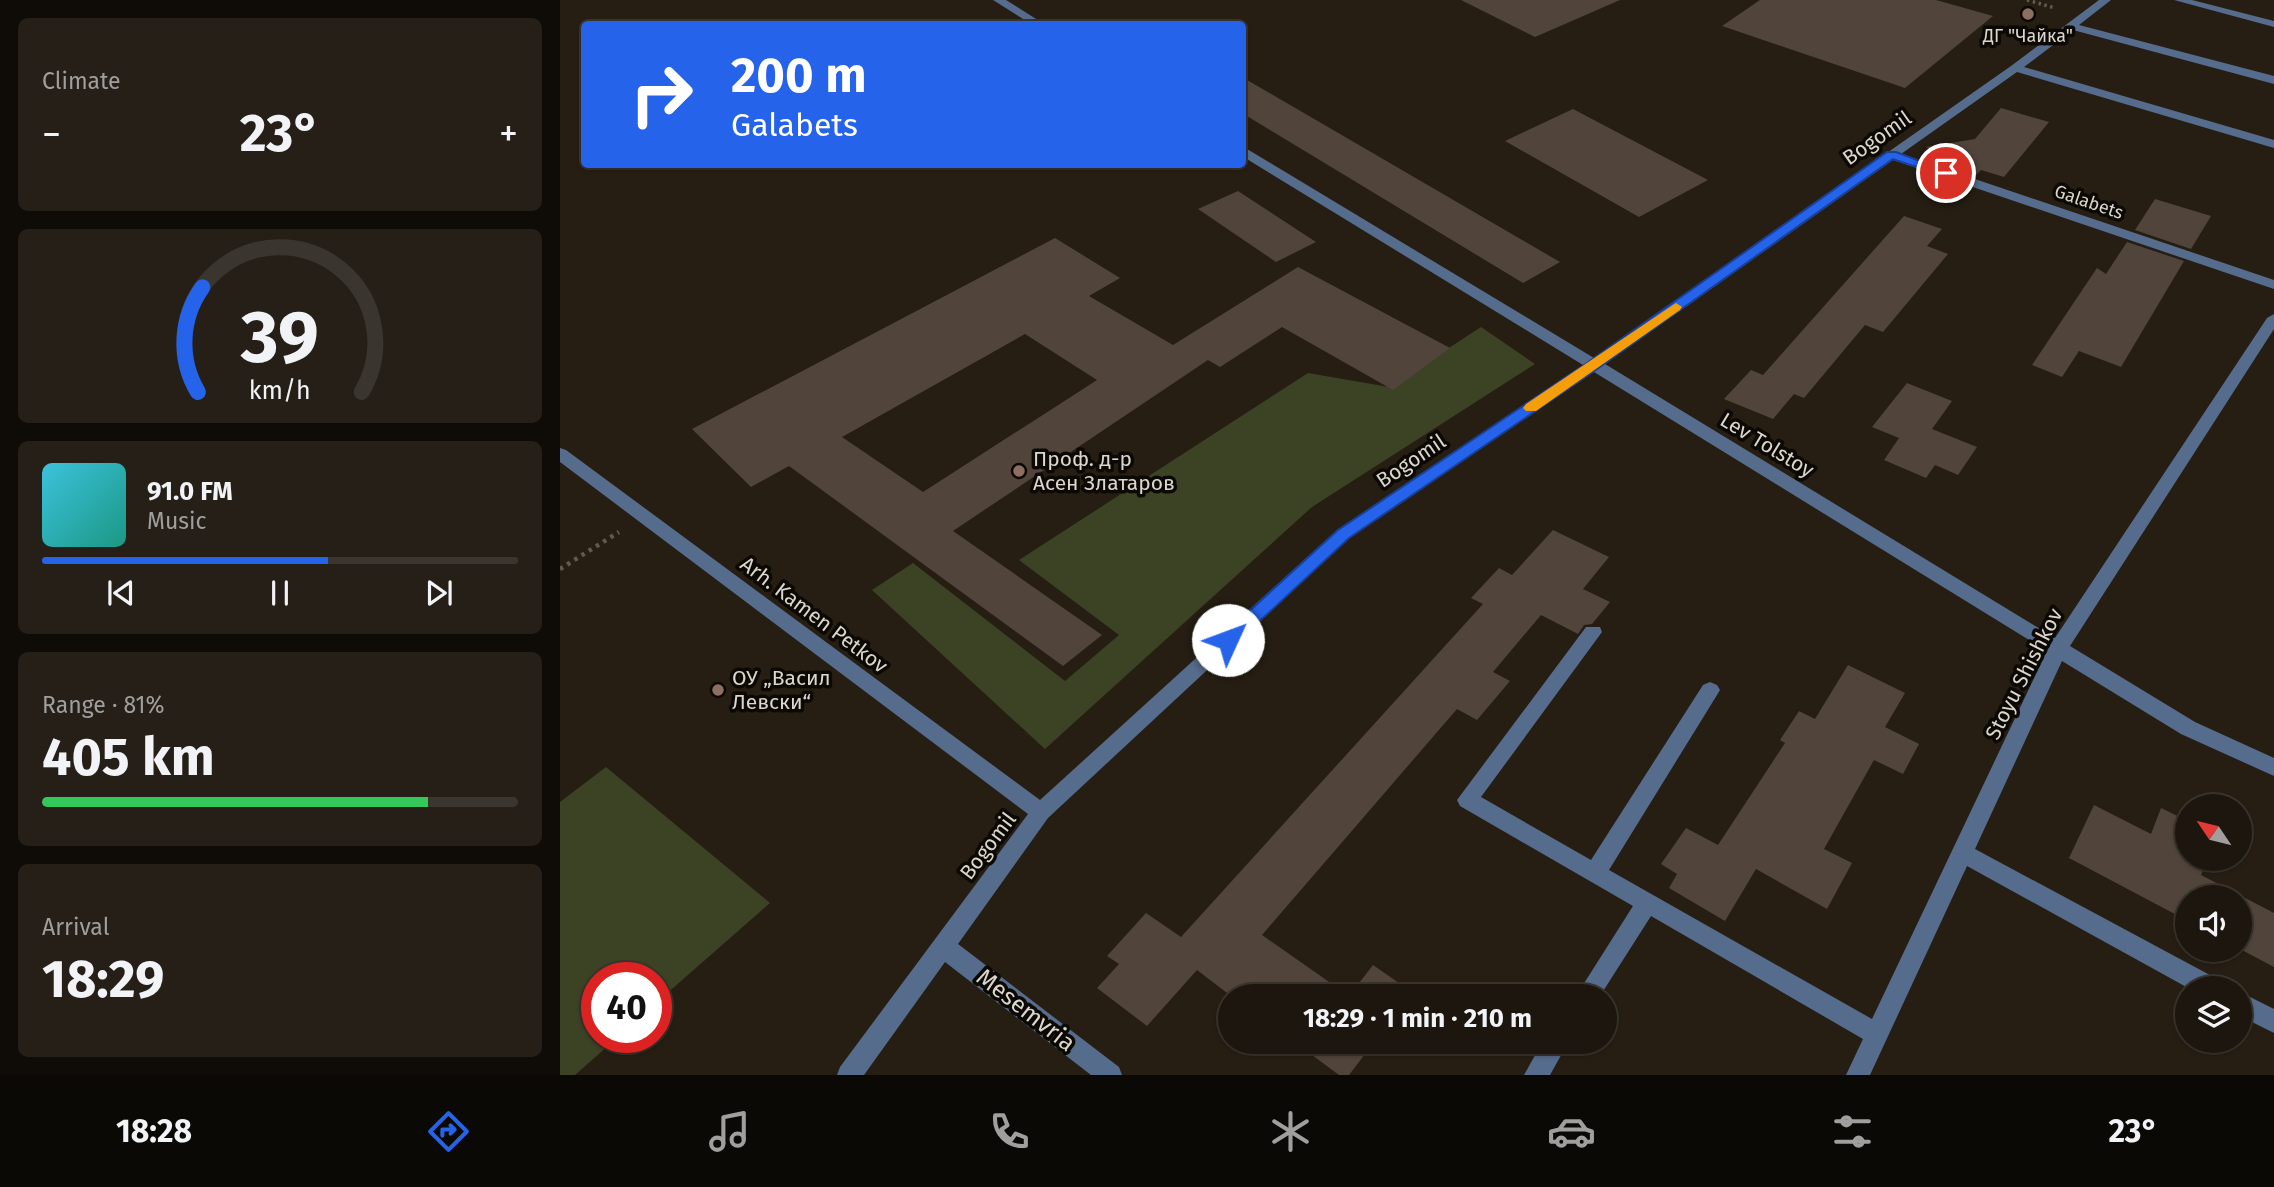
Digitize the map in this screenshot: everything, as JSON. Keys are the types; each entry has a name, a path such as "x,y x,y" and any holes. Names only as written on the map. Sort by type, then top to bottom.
{"street":[{"path":"998,0 1033,21"},
{"name":"Bogomil","path":"849,1075 1041,813 1343,534 1592,366 2015,68 2106,0"},
{"path":"2179,0 2274,24"},
{"path":"2070,26 2274,80"},
{"path":"2015,68 2274,144"},
{"name":"Lev Tolstoy","path":"1246,152 2188,728 2274,767"},
{"name":"Galabets","path":"1891,155 2274,285"},
{"name":"Stoyu Shishkov","path":"1857,1075 2057,649 2274,318"},
{"name":"Arh. Kamen Petkov","path":"560,454 1041,813"},
{"path":"1593,632 1467,800 1877,1034"},
{"path":"1595,873 1710,690"},
{"path":"1962,853 2189,976"},
{"path":"1595,984 1647,902"},
{"name":"Mesemvria","path":"942,946 1110,1075"},
{"path":"2252,1010 2274,1022"},
{"path":"1536,1075 1549,1054"}],"path":[{"path":"560,569 643,517"}],"green space":[{"path":"1481,327 1535,364 1312,507 1045,749 872,590 913,563 1065,681 1119,635 1019,560 1308,373 1389,387"},
{"path":"606,767 770,903 672,989 672,962 581,962 581,1053 600,1053 575,1075 560,1075 560,802"}],"building":[{"path":"1461,0 1620,0 1535,37"},
{"path":"1760,0 1936,0 1993,16 1905,88 1722,26"},
{"path":"1246,79 1560,262 1523,283 1246,115"},
{"path":"2001,108 2049,122 2004,177 1981,170 1976,175 1926,147 1975,139"},
{"path":"1573,109 1708,180 1639,217 1505,141"},
{"path":"1238,191 1316,242 1276,262 1198,209"},
{"path":"2155,199 2211,216 2191,249 2135,230"},
{"path":"1904,216 1942,229 1927,246 1948,254 1883,332 1865,325 1804,398 1794,394 1773,419 1724,399 1751,370 1763,375"},
{"path":"1055,238 1120,278 1089,296 1173,345 1298,267 1450,348 1393,390 1282,327 1220,367 1208,360 953,531 1102,635 1063,666 789,466 751,487 692,429","holes":["1025,334 1097,380 923,492 842,437"]},
{"path":"2127,242 2184,261 2121,367 2079,351 2062,377 2032,365 2097,268 2106,274"},
{"path":"1907,383 1952,401 1932,429 1977,447 1958,475 1935,465 1926,478 1884,460 1899,438 1872,427"},
{"path":"1553,530 1609,557 1583,589 1610,602 1592,624 1584,625 1578,634 1541,615 1493,672 1510,681 1477,720 1457,709 1262,935 1332,984 1218,986 1197,970 1147,1026 1097,988 1119,964 1107,956 1146,913 1181,937 1483,604 1471,598 1499,568 1512,575"},
{"path":"1848,665 1905,693 1885,727 1919,744 1903,774 1874,760 1824,849 1852,863 1827,909 1756,869 1725,921 1669,888 1677,874 1661,864 1686,828 1718,845 1785,743 1780,740 1799,711 1815,719"},
{"path":"2094,805 2151,834 2161,808 2175,815 2175,872 2202,872 2201,875 2220,885 2175,885 2175,914 2069,858"},
{"path":"2252,902 2274,913 2274,967 2252,955"},
{"path":"1373,965 1400,984 1358,984"},
{"path":"1311,1054 1365,1054 1349,1075 1339,1075"}],"slow traffic":[{"path":"1531,408 1676,307"}],"place":[{"name":"ДГ \"Чайка\"","path":"2028,14"},
{"name":"Проф. д-р Асен Златаров","path":"1019,471"},
{"name":"ОУ „Васил Левски“","path":"718,690"}],"route":[{"path":"1228,640 1343,534 1592,366 1891,155 1946,173"}]}
